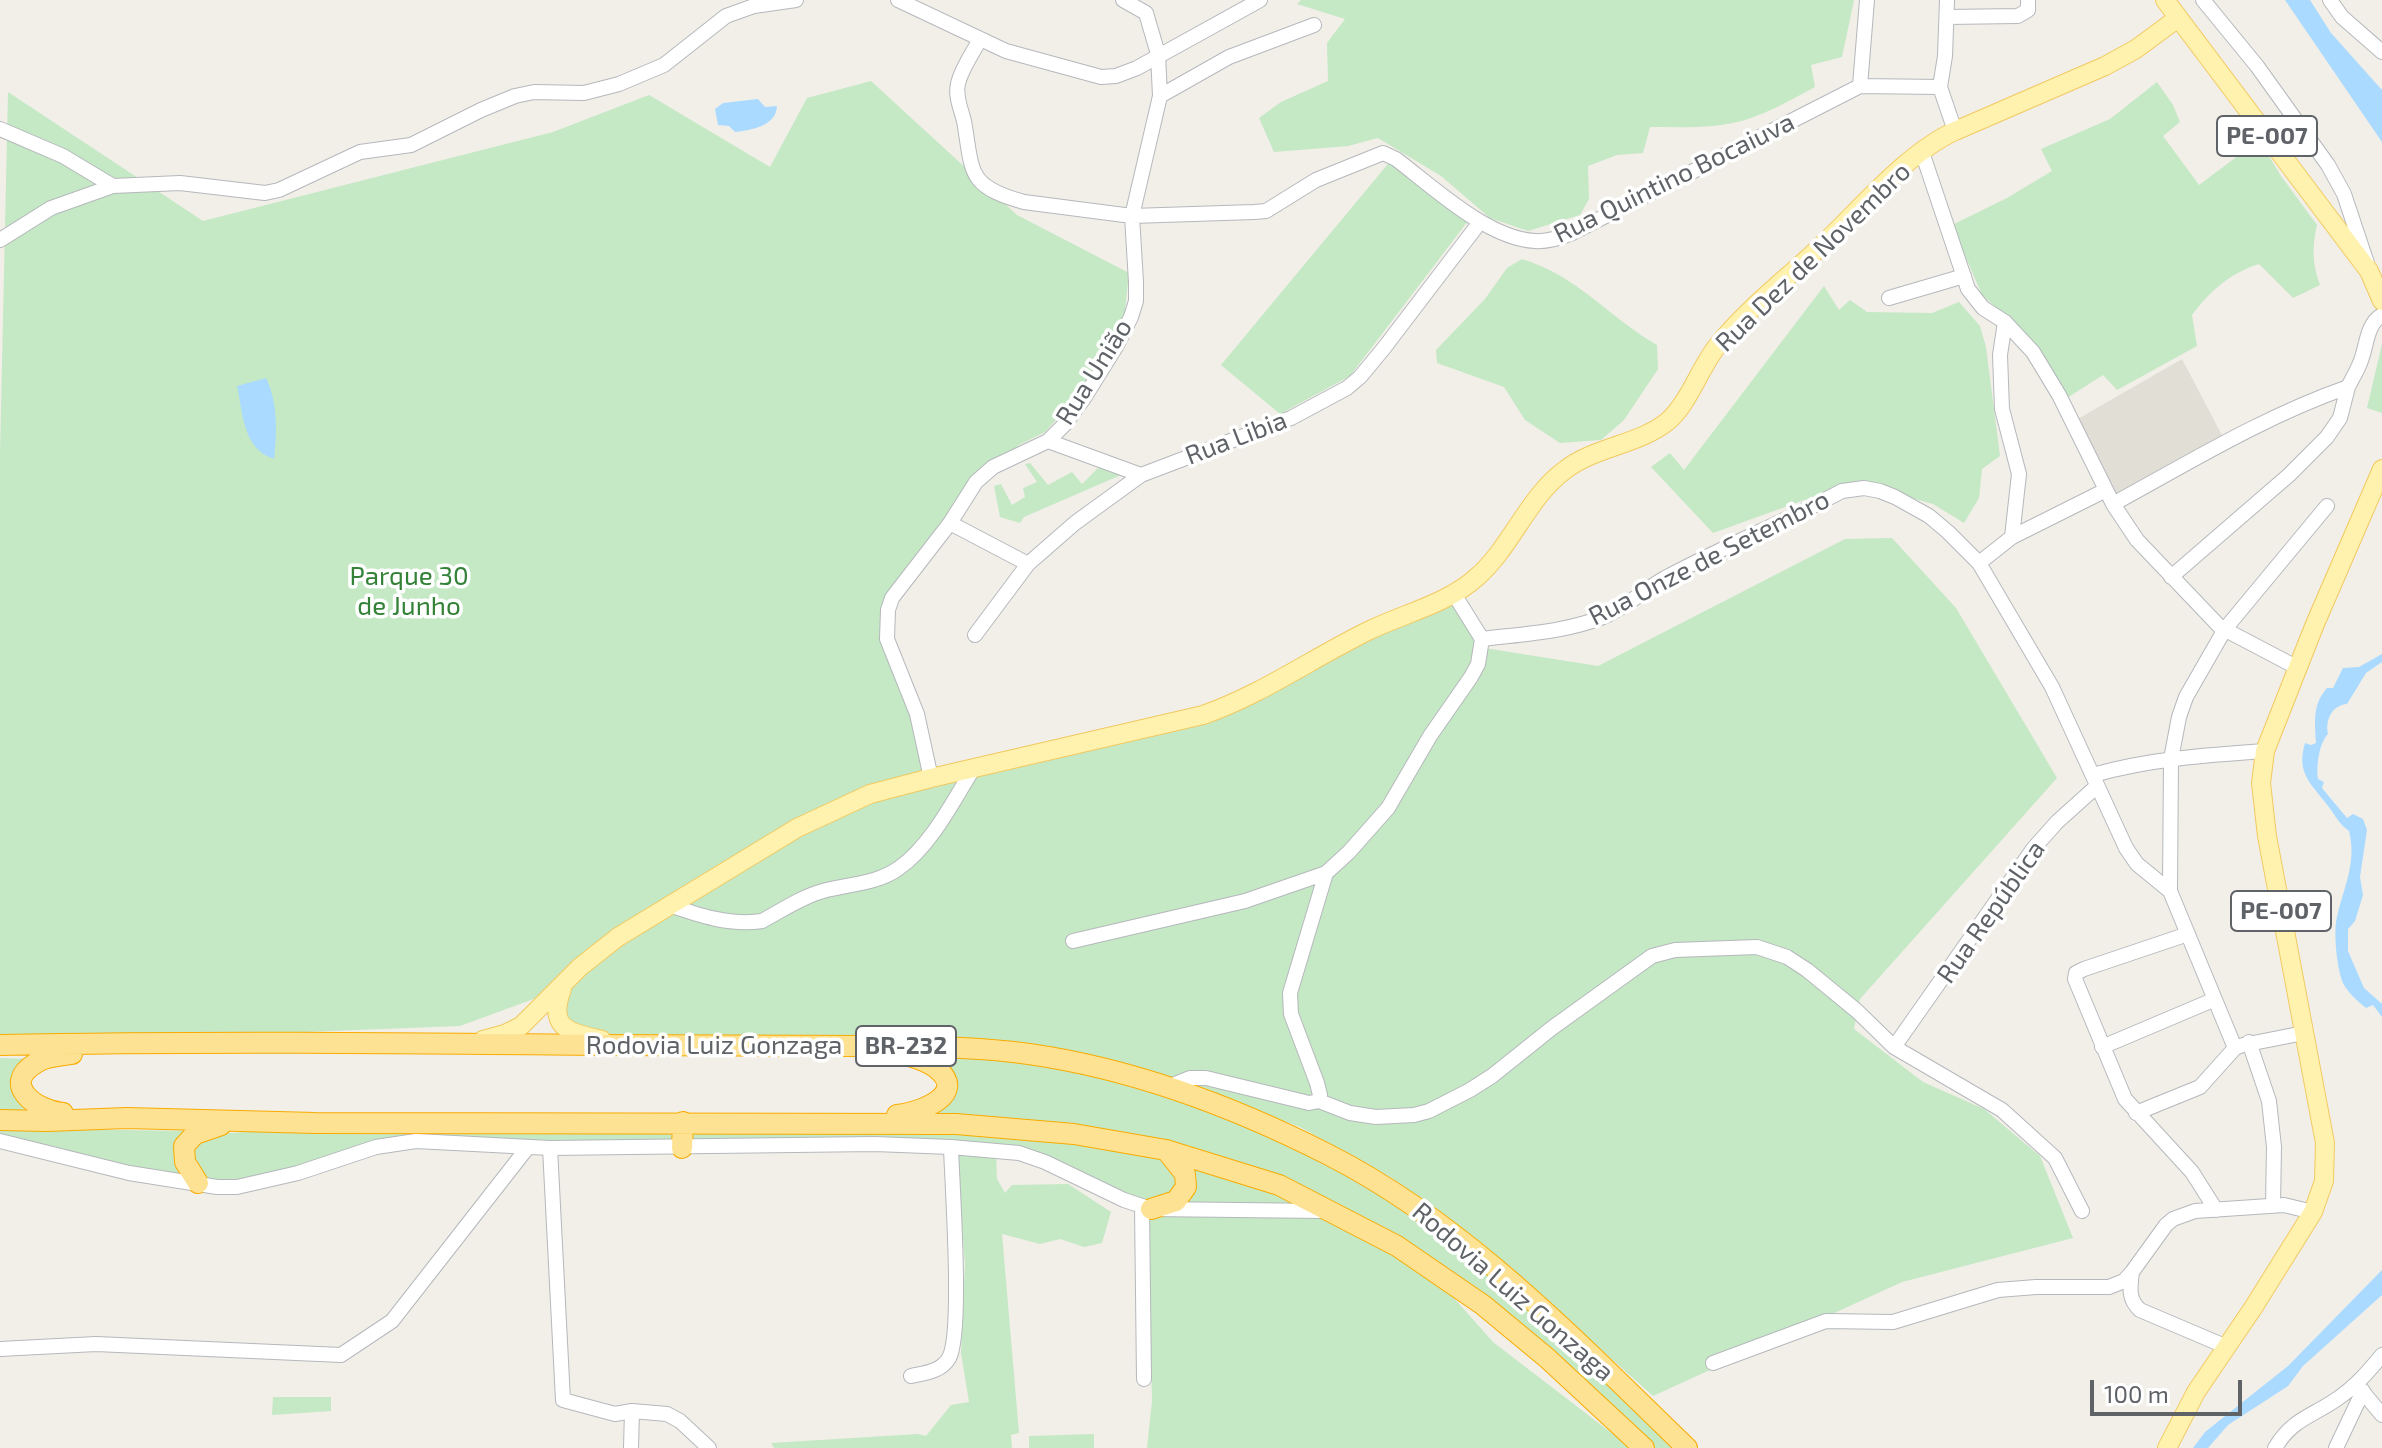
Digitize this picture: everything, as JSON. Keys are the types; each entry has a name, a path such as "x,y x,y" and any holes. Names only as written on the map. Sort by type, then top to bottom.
{"highway":[{"name":"Rodovia Luiz Gonzaga","path":"0,1045 344,1041 963,1047 1031,1054 1101,1067 1210,1101 1330,1155 1402,1196 1547,1313 1687,1448"},
{"path":"119,1043 36,1062 24,1072 23,1089 28,1100 46,1110 127,1118"},
{"name":"BR-232","path":"842,1123 913,1113 932,1105 944,1094 946,1083 934,1066 877,1046"},
{"name":"Rodovia Luiz Gonzaga","path":"0,1120 127,1118 230,1122 990,1126 1074,1134 1166,1150 1279,1185 1397,1246 1483,1305 1547,1358 1644,1448"},
{"path":"198,1183 185,1162 184,1146 195,1134 230,1122"},
{"path":"682,1148 683,1122"},
{"path":"1147,1208 1176,1201 1186,1187 1185,1174 1166,1150"}],"main road":[{"name":"PE-007","path":"2165,0 2369,271 2382,301"},
{"name":"Rua Dez de Novembro","path":"469,1044 516,1029 618,937 669,905 811,821 870,794 1066,745 1181,721 1219,709 1370,630 1454,594 1491,564 1538,498 1563,471 1578,461 1670,420 1726,336 1922,152 1955,131 2105,66 2136,49 2178,18"},
{"name":"PE-007","path":"2167,1448 2196,1392 2313,1212 2324,1181 2325,1143 2266,826 2261,783 2265,751 2382,469"},
{"path":"565,982 557,1006 557,1018 562,1025 572,1033 620,1045"}],"street":[{"path":"0,240 51,208 113,186 180,183 217,185 248,192 279,190 360,152 411,145 515,96 534,92 584,93 619,84 664,65 726,16 754,6 796,0"},
{"path":"898,0 1025,58 1101,77 1126,74 1260,0"},
{"path":"1123,0 1146,13 1155,0"},
{"path":"1860,86 1867,0"},
{"path":"1947,0 1945,56 1940,87 1955,131"},
{"path":"1947,17 2018,16 2028,10 2028,0"},
{"path":"2203,0 2248,54 2328,165 2344,194 2369,271"},
{"path":"2330,0 2342,17 2382,52"},
{"name":"Rua União","path":"931,778 917,714 887,639 886,624 892,598 950,523 968,493 993,467 1048,441 1084,398 1131,317 1136,291 1132,216 1160,96 1158,54 1146,13"},
{"path":"1160,96 1229,57 1314,25"},
{"name":"Rua Quintino Bocaiuva","path":"980,39 957,90 973,172 995,192 1024,202 1132,216 1266,211 1316,180 1383,153 1396,159 1480,222 1526,241 1559,238 1860,86 1940,87"},
{"path":"0,129 63,156 113,186"},
{"path":"1922,152 1974,298 2005,322 2033,352 2113,504 2131,532 2210,619 2298,668"},
{"name":"Rua Libia","path":"975,635 1028,564 1075,523 1141,475 1291,418 1347,388 1384,348 1480,222"},
{"path":"1889,298 1964,276"},
{"path":"2171,577 2289,475 2327,437 2340,418 2348,387 2360,363 2372,325 2382,315"},
{"path":"2005,322 2000,355 2002,409 2019,474 2012,537"},
{"path":"2113,504 2256,425 2304,402 2348,387"},
{"path":"1048,441 1141,475"},
{"path":"1979,563 2012,537 2106,490"},
{"name":"Rua Onze de Setembro","path":"1482,639 1565,627 1603,617 1662,580 1842,491 1880,491 1929,516 1979,563 2040,664 2130,855 2170,891"},
{"path":"2273,1205 2274,1147 2269,1101 2242,1045 2213,1000 2170,891 2171,759 2186,697 2225,629 2327,506"},
{"path":"950,523 1028,564"},
{"path":"1073,941 1245,901 1326,873 1388,808 1430,736 1478,664 1482,639 1454,594"},
{"path":"2095,781 2135,764 2265,751"},
{"path":"669,905 702,916 754,922 811,895 866,883 892,873 903,866 937,825 973,769"},
{"name":"Rua República","path":"1894,1047 2033,849 2095,781"},
{"path":"1319,1101 1317,1083 1291,1014 1290,993 1326,873"},
{"path":"2188,934 2084,969 2075,976 2125,1099 2192,1172 2216,1210"},
{"path":"1168,1087 1190,1078 1206,1078 1309,1103 1319,1101 1350,1113 1376,1117 1414,1115 1443,1105 1501,1069 1652,956 1675,950 1746,946 1769,950 1807,970 1857,1011 1894,1047 2002,1110 2055,1158 2082,1211"},
{"path":"2102,1047 2213,1000"},
{"path":"2136,1113 2200,1087 2242,1045 2304,1033"},
{"path":"0,1141 129,1173 217,1187 260,1184 393,1143 443,1142 550,1148 875,1144 951,1147 1034,1157 1147,1208 1330,1211"},
{"path":"0,1349 96,1344 341,1355 392,1321 528,1147"},
{"path":"911,1376 942,1366 951,1356 953,1345 956,1314 951,1147"},
{"path":"550,1148 556,1214 563,1400 610,1413 655,1411 674,1416 709,1448"},
{"path":"1713,1363 1742,1355 1826,1321 1893,1322 1998,1290 2109,1287 2124,1281 2173,1219 2195,1211 2273,1205 2313,1212"},
{"path":"1144,1379 1147,1208"},
{"path":"2132,1272 2130,1293 2140,1310 2227,1347"},
{"path":"2336,1448 2360,1388 2382,1355"},
{"path":"2360,1388 2382,1415"},
{"path":"2275,1448 2294,1423 2360,1388"},
{"path":"631,1448 632,1411"}],"shaded area":[{"path":"2182,359 2225,441 2116,497 2076,420"}],"green space":[{"path":"1301,0 1854,0 1842,57 1811,65 1815,87 1763,113 1734,123 1650,127 1643,153 1617,155 1588,166 1589,199 1580,215 1528,231 1490,218 1441,176 1378,138 1348,146 1274,152 1259,118 1281,102 1328,81 1327,43 1345,19 1297,4"},
{"name":"Parque 30 de Junho","path":"871,81 1017,215 1129,273 1124,319 1080,393 1045,432 1019,445 940,523 888,591 880,626 883,646 912,717 923,765 919,788 1143,735 1452,603 1478,647 1598,666 1845,539 1892,538 1956,608 2057,778 1860,999 1854,1029 1923,1082 1984,1109 2040,1156 2073,1238 1902,1282 1653,1396 1484,1245 1392,1178 1300,1127 1134,1066 1290,1138 1435,1225 1688,1448 1647,1448 1437,1279 1493,1342 1631,1448 1147,1448 1152,1401 1148,1218 1249,1211 1328,1213 1165,1147 892,1119 949,1094 908,1049 623,1039 575,1027 566,1020 561,1007 569,986 460,1026 229,1035 0,1036 0,454 8,92 203,221 553,132 649,95 770,167 807,98"},
{"path":"2157,82 2173,105 2180,122 2163,136 2199,185 2259,140 2317,225 2314,255 2320,285 2293,298 2259,264 2239,272 2221,284 2192,315 2197,346 2117,390 2103,375 2067,398 2027,335 1982,295 1952,225 2052,171 2041,149 2110,119"},
{"path":"1392,159 1468,221 1350,376 1280,414 1221,365"},
{"path":"1522,259 1542,266 1576,286 1657,345 1658,369 1624,420 1601,440 1560,443 1525,420 1504,387 1437,363 1436,350 1485,299 1507,268"},
{"path":"1824,286 1839,310 1850,300 1867,312 1932,313 1959,302 1980,326 1986,347 2000,456 1982,469 1979,498 1964,523 1933,504 1854,482 1713,533 1651,467 1670,453 1684,470"},
{"path":"2382,344 2382,413 2367,408"},
{"path":"1030,463 1048,485 1072,472 1082,484 1099,467 1121,475 1024,517 1020,523 1000,517 994,486 1001,484 1012,505 1025,497 1023,488 1037,482 1025,464"},
{"path":"0,1058 38,1059 14,1086 19,1103 37,1116 0,1111"},
{"path":"0,1124 45,1129 194,1131 190,1178 138,1171 0,1134"},
{"path":"906,1125 1164,1153 1186,1189 1149,1205 1038,1153 439,1139 235,1184 204,1179 191,1154 196,1144 218,1134 258,1131"},
{"path":"956,1151 996,1152 997,1179 1005,1193 1012,1185 1068,1184 1111,1212 1102,1243 1084,1247 1060,1239 1040,1244 1002,1234 1019,1433 1011,1435 1012,1448 774,1448 771,1443 926,1436 951,1405 969,1402 961,1353 965,1264"},
{"path":"1171,1153 1320,1210 1173,1205 1180,1201"},
{"path":"273,1397 331,1397 331,1411 272,1415"},
{"path":"1094,1434 1094,1448 1029,1448 1029,1436"}],"water":[{"path":"2285,0 2310,0 2331,33 2382,90 2382,142"},
{"path":"758,99 765,107 777,106 776,113 768,122 735,132 729,126 718,125 715,109 723,103"},
{"path":"266,378 275,407 274,459 264,454 250,439 237,386"},
{"path":"2382,654 2382,662 2366,673 2347,704 2337,707 2331,714 2317,768 2318,779 2324,782 2322,788 2347,818 2353,814 2363,819 2367,830 2360,877 2363,895 2355,921 2348,929 2348,951 2364,988 2382,1004 2382,1017 2373,1005 2366,1008 2354,998 2342,979 2335,932 2351,864 2349,831 2311,784 2302,763 2305,743 2316,743 2316,714 2322,694 2327,688 2333,688 2343,668 2359,667"},
{"path":"2382,1270 2382,1295 2303,1366 2288,1386 2228,1425 2208,1448 2193,1448 2205,1432 2288,1366"}]}
